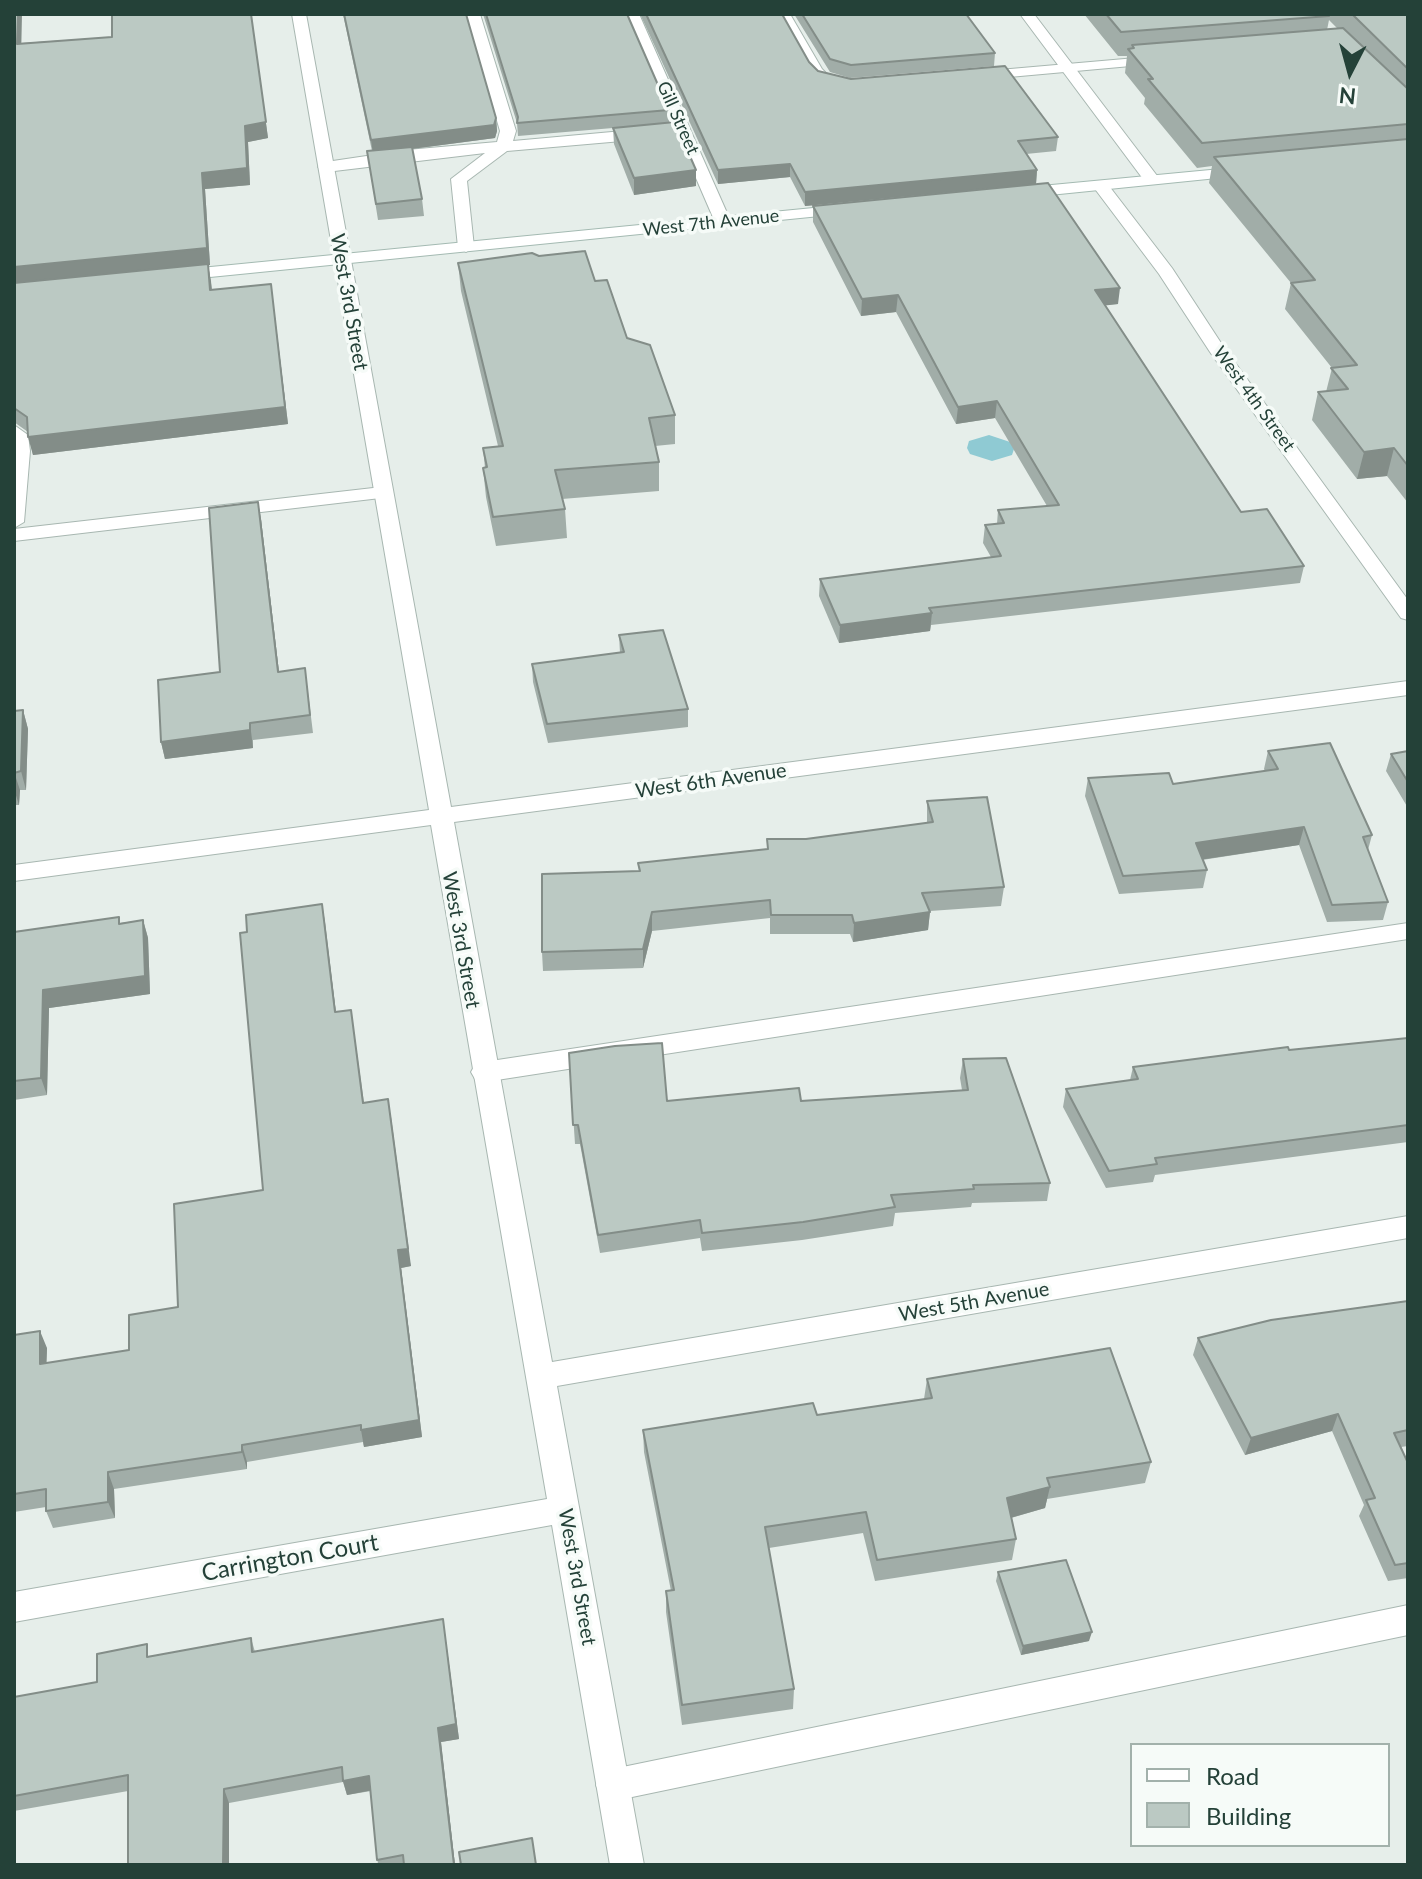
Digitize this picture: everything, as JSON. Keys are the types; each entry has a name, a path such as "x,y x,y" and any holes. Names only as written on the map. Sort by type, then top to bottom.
{"street":[{"name":"West 3rd Street","path":"299,14 484,1072 627,1865"},
{"path":"466,247 459,179 504,146 508,131 473,14"},
{"name":"Gill Street","path":"632,14 723,222"},
{"path":"783,14 823,78 861,85"},
{"path":"1027,14 1152,180"},
{"path":"967,77 1175,59"},
{"path":"326,167 391,156 683,130"},
{"path":"1008,194 1267,169"},
{"name":"West 4th Street","path":"1100,185 1166,272 1216,348 1408,614"},
{"name":"West 7th Avenue","path":"167,277 854,209"},
{"path":"14,431 19,435 21,451 14,522"},
{"path":"14,535 382,493"},
{"name":"West 6th Avenue","path":"14,873 1408,688"},
{"path":"484,1072 1408,931"},
{"name":"West 5th Avenue","path":"539,1377 1408,1227"},
{"name":"Carrington Court","path":"14,1607 565,1509"},
{"path":"613,1785 1408,1620"}],"water":[{"path":"989,435 1010,442 1014,449 1012,455 992,461 970,454 967,448 969,441"}],"building":[{"path":"14,14 18,14 17,44 112,37 112,14 251,14 266,122 245,126 247,168 202,173 207,248 14,267"},
{"path":"344,14 466,14 496,118 494,125 371,140"},
{"path":"486,14 627,14 669,110 517,123 518,117"},
{"path":"646,14 782,14 809,62 818,71 851,79 1005,66 1058,137 1018,141 1037,170 805,192 790,164 718,170"},
{"path":"802,14 966,14 995,53 851,65 830,59"},
{"path":"1106,14 1328,14 1329,16 1121,32"},
{"path":"1352,14 1408,14 1408,69"},
{"path":"1343,28 1408,89 1408,124 1202,143 1148,79 1153,79 1128,49 1134,48 1132,45"},
{"path":"675,122 696,170 634,178 613,128"},
{"path":"1408,139 1408,466 1394,448 1364,452 1318,392 1348,389 1331,368 1357,365 1291,283 1315,280 1214,157"},
{"path":"412,147 422,199 376,204 367,151"},
{"path":"1048,183 1120,288 1095,290 1241,512 1267,509 1304,566 929,608 932,613 840,625 820,579 1001,556 985,525 1004,523 998,510 1059,505 997,401 958,407 898,295 862,299 813,206"},
{"path":"585,251 595,281 607,280 627,338 650,345 675,415 649,418 659,462 555,470 565,509 493,517 483,468 487,467 483,448 503,446 458,263 532,253 539,256"},
{"path":"208,264 210,290 271,284 285,407 28,437 27,417 14,408 14,283"},
{"path":"258,502 278,672 305,668 310,715 250,723 250,730 161,742 158,680 220,672 209,508"},
{"path":"663,630 688,709 547,724 532,664 624,652 619,635"},
{"path":"23,710 21,771 14,773 14,711"},
{"path":"1330,743 1372,835 1363,837 1388,902 1332,905 1304,827 1196,843 1207,870 1123,876 1088,778 1169,773 1173,784 1278,769 1268,751"},
{"path":"1408,751 1408,782 1391,754"},
{"path":"987,797 1004,887 922,893 930,912 854,923 852,915 771,915 770,900 652,912 643,949 542,952 542,874 640,871 638,863 768,849 767,839 806,839 933,822 927,801"},
{"path":"322,904 335,1012 351,1010 363,1103 388,1099 408,1249 398,1250 419,1420 361,1430 361,1425 242,1445 242,1452 108,1472 108,1502 46,1511 46,1489 14,1494 14,1335 40,1331 40,1364 129,1350 129,1315 178,1307 174,1204 263,1190 240,933 247,932 246,915"},
{"path":"119,917 119,924 143,920 145,976 43,990 41,1078 14,1081 14,932"},
{"path":"1408,1038 1408,1125 1155,1158 1157,1164 1109,1171 1066,1089 1138,1079 1133,1067 1288,1047 1289,1050"},
{"path":"662,1043 667,1101 799,1088 801,1101 968,1090 963,1059 1006,1058 1050,1183 973,1185 974,1189 891,1195 895,1207 803,1222 702,1233 700,1220 598,1235 578,1125 573,1125 569,1053"},
{"path":"1408,1301 1408,1430 1394,1433 1408,1463 1408,1563 1395,1565 1366,1500 1375,1498 1338,1414 1251,1438 1198,1338 1271,1320"},
{"path":"1110,1348 1151,1462 1047,1478 1050,1487 1007,1498 1016,1539 877,1560 866,1512 765,1527 794,1689 682,1705 666,1591 674,1590 643,1430 813,1403 817,1415 932,1398 927,1379"},
{"path":"1066,1560 1092,1632 1023,1646 998,1572"},
{"path":"443,1619 456,1724 438,1728 454,1865 404,1865 403,1855 377,1860 369,1776 343,1781 342,1767 224,1789 223,1865 128,1865 128,1775 14,1796 14,1697 97,1682 97,1654 147,1644 147,1657 251,1638 252,1652"},
{"path":"532,1838 536,1865 461,1865 459,1852"}]}
